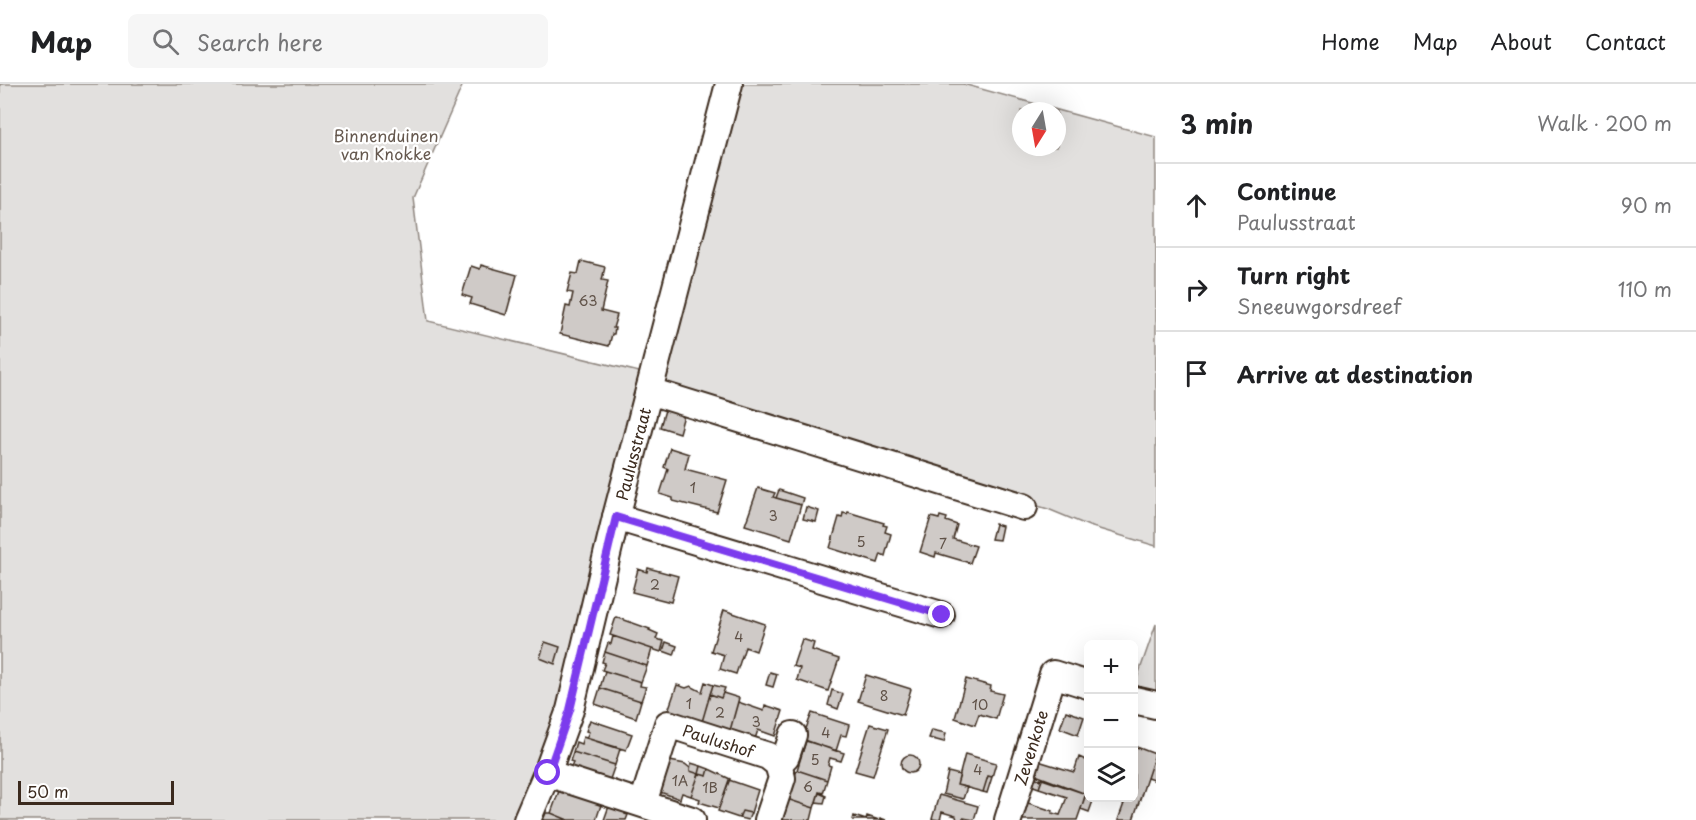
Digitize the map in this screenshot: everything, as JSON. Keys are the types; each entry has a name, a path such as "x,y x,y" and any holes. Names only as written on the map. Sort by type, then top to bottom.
{"street":[{"name":"Paulusstraat","path":"527,820 548,773 570,710 670,304 729,84"},
{"path":"649,391 1024,507"},
{"path":"616,517 942,615"},
{"name":"Zevenkote","path":"1008,820 1053,674 1084,684"},
{"path":"1138,701 1156,705"},
{"name":"Paulushof","path":"643,803 668,724 768,756 778,764"},
{"path":"768,820 782,778 778,764 786,756 793,735"},
{"path":"548,773 692,820"}],"green space":[{"name":"Binnenduinen van Knokke","path":"0,84 463,84 413,198 428,321 660,377 736,84 963,84 1029,102 1012,102 1012,156 1066,156 1066,112 1156,137 1156,546 1089,526 1048,509 657,391 563,768 539,820 0,820"},
{"path":"1156,624 1156,702 1138,698 1138,676"}],"building":[{"path":"581,261 605,267 602,280 608,281 601,311 617,315 613,328 615,328 614,334 612,334 609,346 560,334 566,306 570,307 573,293 567,292 572,273 578,274"},
{"path":"481,265 517,275 506,315 470,304 472,298 462,295 471,266 480,269"},
{"path":"665,410 684,415 679,433 660,427"},
{"path":"670,448 689,454 685,469 727,480 717,512 673,501 673,498 660,494 668,469 664,467"},
{"path":"758,488 775,493 773,497 801,505 791,539 745,525"},
{"path":"779,490 803,498 801,505 776,498"},
{"path":"806,507 819,511 816,522 803,519"},
{"path":"848,512 884,523 883,525 887,526 885,532 891,534 885,556 881,554 878,563 830,548 839,517 842,518 843,513"},
{"path":"940,516 957,525 953,539 976,546 970,563 936,553 935,557 920,552 931,517 939,519"},
{"path":"995,524 1002,526 999,540 991,539"},
{"path":"648,568 678,576 671,602 632,592 638,569 647,572"},
{"path":"724,610 765,624 756,651 745,647 736,674 720,669 724,655 711,651"},
{"path":"616,617 658,634 656,639 664,641 661,652 610,635"},
{"path":"613,636 652,649 647,666 605,652"},
{"path":"802,639 814,643 812,650 839,659 828,691 797,680 800,668 793,666"},
{"path":"545,642 560,647 555,664 540,658"},
{"path":"666,642 677,646 674,655 663,651"},
{"path":"605,652 647,666 641,682 602,670 605,663 602,662"},
{"path":"605,671 641,682 640,686 646,687 641,701 600,688"},
{"path":"770,672 777,674 773,687 766,685"},
{"path":"866,675 911,689 903,715 858,701"},
{"path":"966,679 991,686 990,691 1003,694 996,719 979,714 975,725 955,718"},
{"path":"705,682 713,685 701,725 668,711 677,685 686,688 691,686 702,692"},
{"path":"713,685 725,688 721,698 710,694"},
{"path":"600,688 641,701 636,718 595,704"},
{"path":"832,690 843,694 838,709 828,705"},
{"path":"723,693 739,698 729,734 702,722 710,694 721,698"},
{"path":"738,702 764,711 765,705 783,711 775,736 758,730 754,742 729,734"},
{"path":"1066,711 1084,717 1078,735 1060,728"},
{"path":"812,713 849,725 846,736 841,735 836,751 802,739"},
{"path":"590,720 632,734 626,750 586,738"},
{"path":"870,724 888,729 873,776 855,771"},
{"path":"932,730 946,733 944,742 929,738"},
{"path":"583,737 620,749 615,765 573,752 576,742 581,744"},
{"path":"806,741 844,753 841,761 830,758 828,765 831,766 827,780 797,770"},
{"path":"1138,748 1155,754 1133,820 1118,820 1125,802 1138,802"},
{"path":"573,752 615,765 609,782 570,769"},
{"path":"965,754 996,763 992,777 988,776 983,792 957,785"},
{"path":"1156,754 1156,781 1147,778"},
{"path":"910,755 916,758 919,764 916,770 910,773 904,770 901,764 904,758"},
{"path":"1079,757 1084,759 1084,793 1030,773 1035,760 1074,772"},
{"path":"670,761 685,764 690,771 699,774 691,796 682,793 680,799 660,792"},
{"path":"691,763 701,766 699,774 690,771"},
{"path":"701,766 709,769 707,776 699,774"},
{"path":"709,769 730,779 719,808 699,802 700,799 691,796 699,774 707,776"},
{"path":"797,770 827,780 823,793 819,792 814,808 787,799"},
{"path":"948,772 960,775 957,785 967,787 963,799 943,794"},
{"path":"988,776 992,777 987,793 983,792"},
{"path":"1031,776 1042,780 1039,788 1028,784"},
{"path":"1042,779 1084,793 1077,820 1016,820 1022,801 1060,815 1067,797 1039,788"},
{"path":"729,780 758,790 751,813 742,811 739,818 718,811"},
{"path":"559,791 583,797 601,805 596,820 568,820 551,813"},
{"path":"819,793 826,796 824,803 816,802"},
{"path":"939,795 978,806 974,820 963,818 963,820 957,820 956,816 942,812 940,820 932,819"},
{"path":"784,798 814,808 811,820 777,820"},
{"path":"1084,799 1084,802 1093,802 1089,812 1081,809"},
{"path":"609,806 626,812 625,814 628,815 626,820 604,820"},
{"path":"742,811 751,813 748,820 739,818"},
{"path":"546,813 551,813 568,820 543,820"},
{"path":"854,816 866,820 853,820"},
{"path":"867,816 879,820 866,820"}],"route":[{"path":"548,773 570,710 616,517 942,615"}]}
